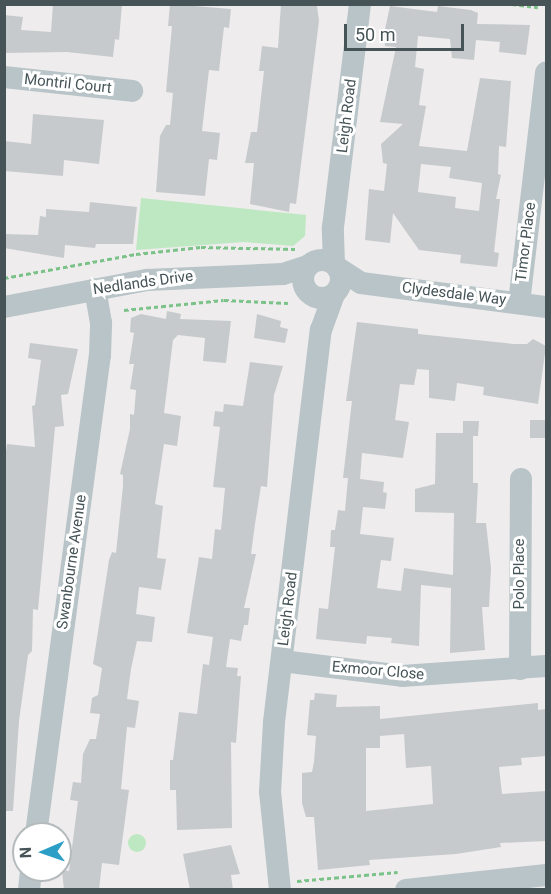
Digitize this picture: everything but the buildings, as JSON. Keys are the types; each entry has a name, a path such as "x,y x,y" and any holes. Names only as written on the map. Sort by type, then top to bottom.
{"street":[{"name":"Leigh Road","path":"280,890 270,792 282,661 321,330 320,275 333,227 360,4"},
{"name":"Timor Place","path":"519,303 546,73"},
{"name":"Montril Court","path":"4,77 132,91"},
{"name":"Clydesdale Way","path":"283,274 320,275 546,307"},
{"name":"Nedlands Drive","path":"4,307 187,276 283,274"},
{"name":"Swanbourne Avenue","path":"38,822 100,355 101,323 95,290"},
{"name":"Polo Place","path":"520,669 521,479"},
{"name":"Exmoor Close","path":"282,661 402,676 546,666"},
{"path":"406,890 494,885 546,875"}],"path":[{"path":"512,4 538,8"},
{"path":"4,279 136,254 201,248 320,275"},
{"path":"124,310 224,300 288,303"}],"green space":[{"path":"141,198 306,215 305,236 293,246 244,242 136,250"},
{"path":"137,834 143,837 146,843 143,849 137,852 131,849 128,843 131,837"}]}
